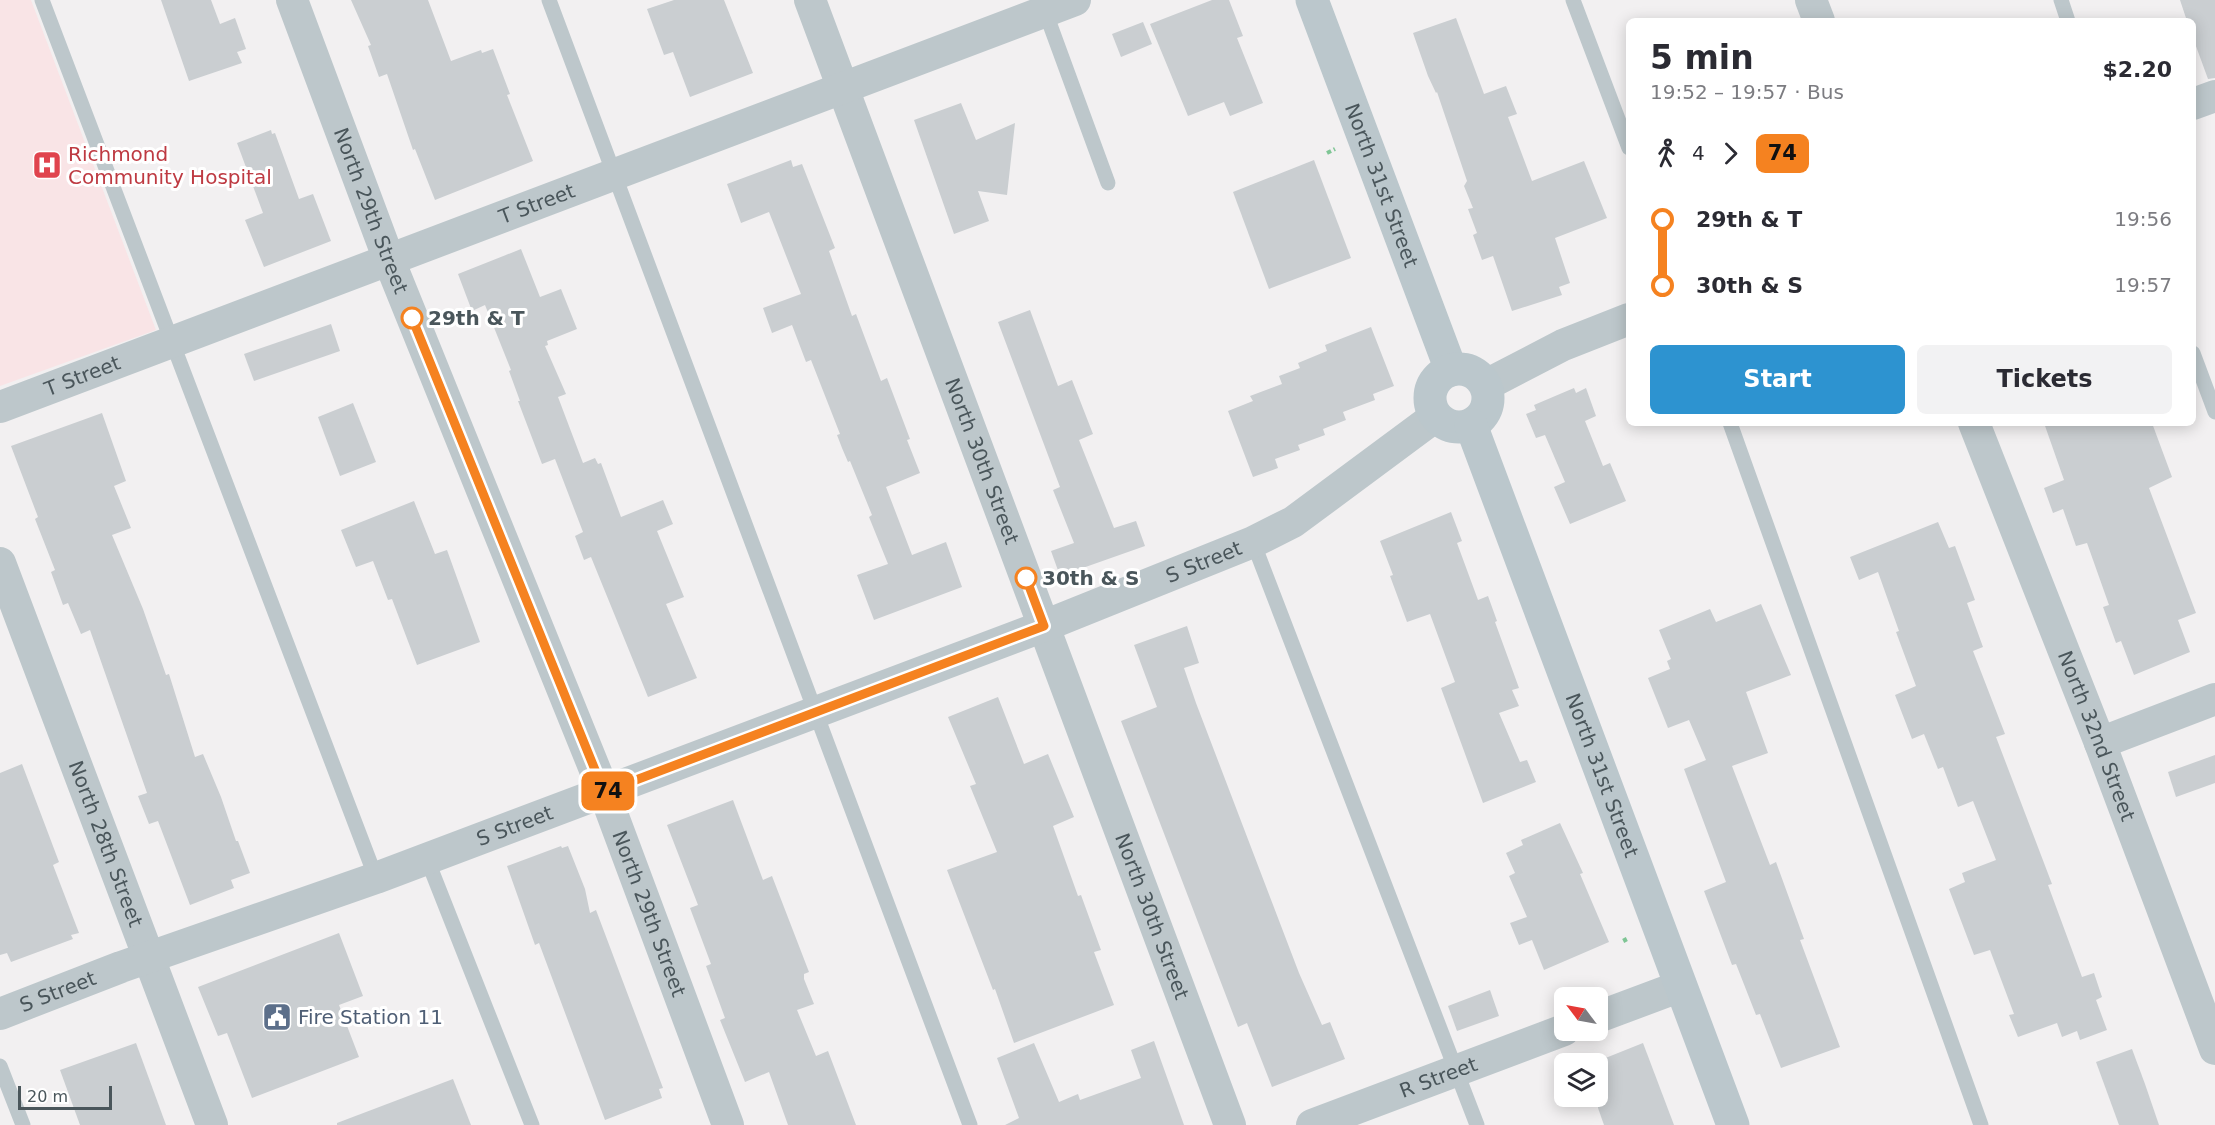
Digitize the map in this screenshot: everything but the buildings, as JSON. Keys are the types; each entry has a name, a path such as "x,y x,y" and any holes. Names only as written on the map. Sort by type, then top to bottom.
{"street":[{"name":"North 29th Street","path":"292,0 389,260 604,792 728,1125"},
{"name":"North 30th Street","path":"810,0 1230,1125"},
{"name":"North 31st Street","path":"1312,0 1451,370"},
{"path":"1811,0 1818,18"},
{"name":"T Street","path":"0,407 843,88 1058,4"},
{"path":"2196,103 2215,96"},
{"path":"1486,385 1563,345 1626,320"},
{"path":"1459,368 1475,373 1486,385 1489,394 1485,413 1471,425 1452,427 1443,423 1436,416 1432,408 1431,389 1442,374 1459,368"},
{"name":"S Street","path":"0,1014 148,957 376,879 1044,626 1253,542 1293,522 1436,416"},
{"name":"North 31st Street","path":"1471,425 1733,1125"},
{"name":"North 32nd Street","path":"1975,426 2100,742 2215,1049"},
{"name":"North 28th Street","path":"0,563 212,1125"},
{"path":"2100,742 2215,699"},
{"path":"1608,1013 1681,986"},
{"name":"R Street","path":"1312,1125 1554,1034"}],"lane":[{"path":"42,0 376,879"},
{"path":"549,0 970,1125"},
{"path":"1574,0 1626,140"},
{"path":"2061,0 2067,18"},
{"path":"1058,4 1108,183"},
{"path":"2196,361 2215,412"},
{"path":"1731,426 1981,1125"},
{"path":"1253,542 1477,1125"},
{"path":"427,859 532,1125"},
{"path":"0,1066 23,1125"}],"shaded area":[{"name":"Richmond Community Hospital","path":"0,0 31,0 156,330 0,386"}],"bus line":[{"name":"74","path":"412,318 604,792 1044,626 1026,578"}],"place":[{"name":"Richmond Community Hospital","path":"47,165"},
{"name":"29th & T","path":"412,318"},
{"name":"30th & S","path":"1026,578"},
{"name":"Fire Station 11","path":"277,1017"}]}
